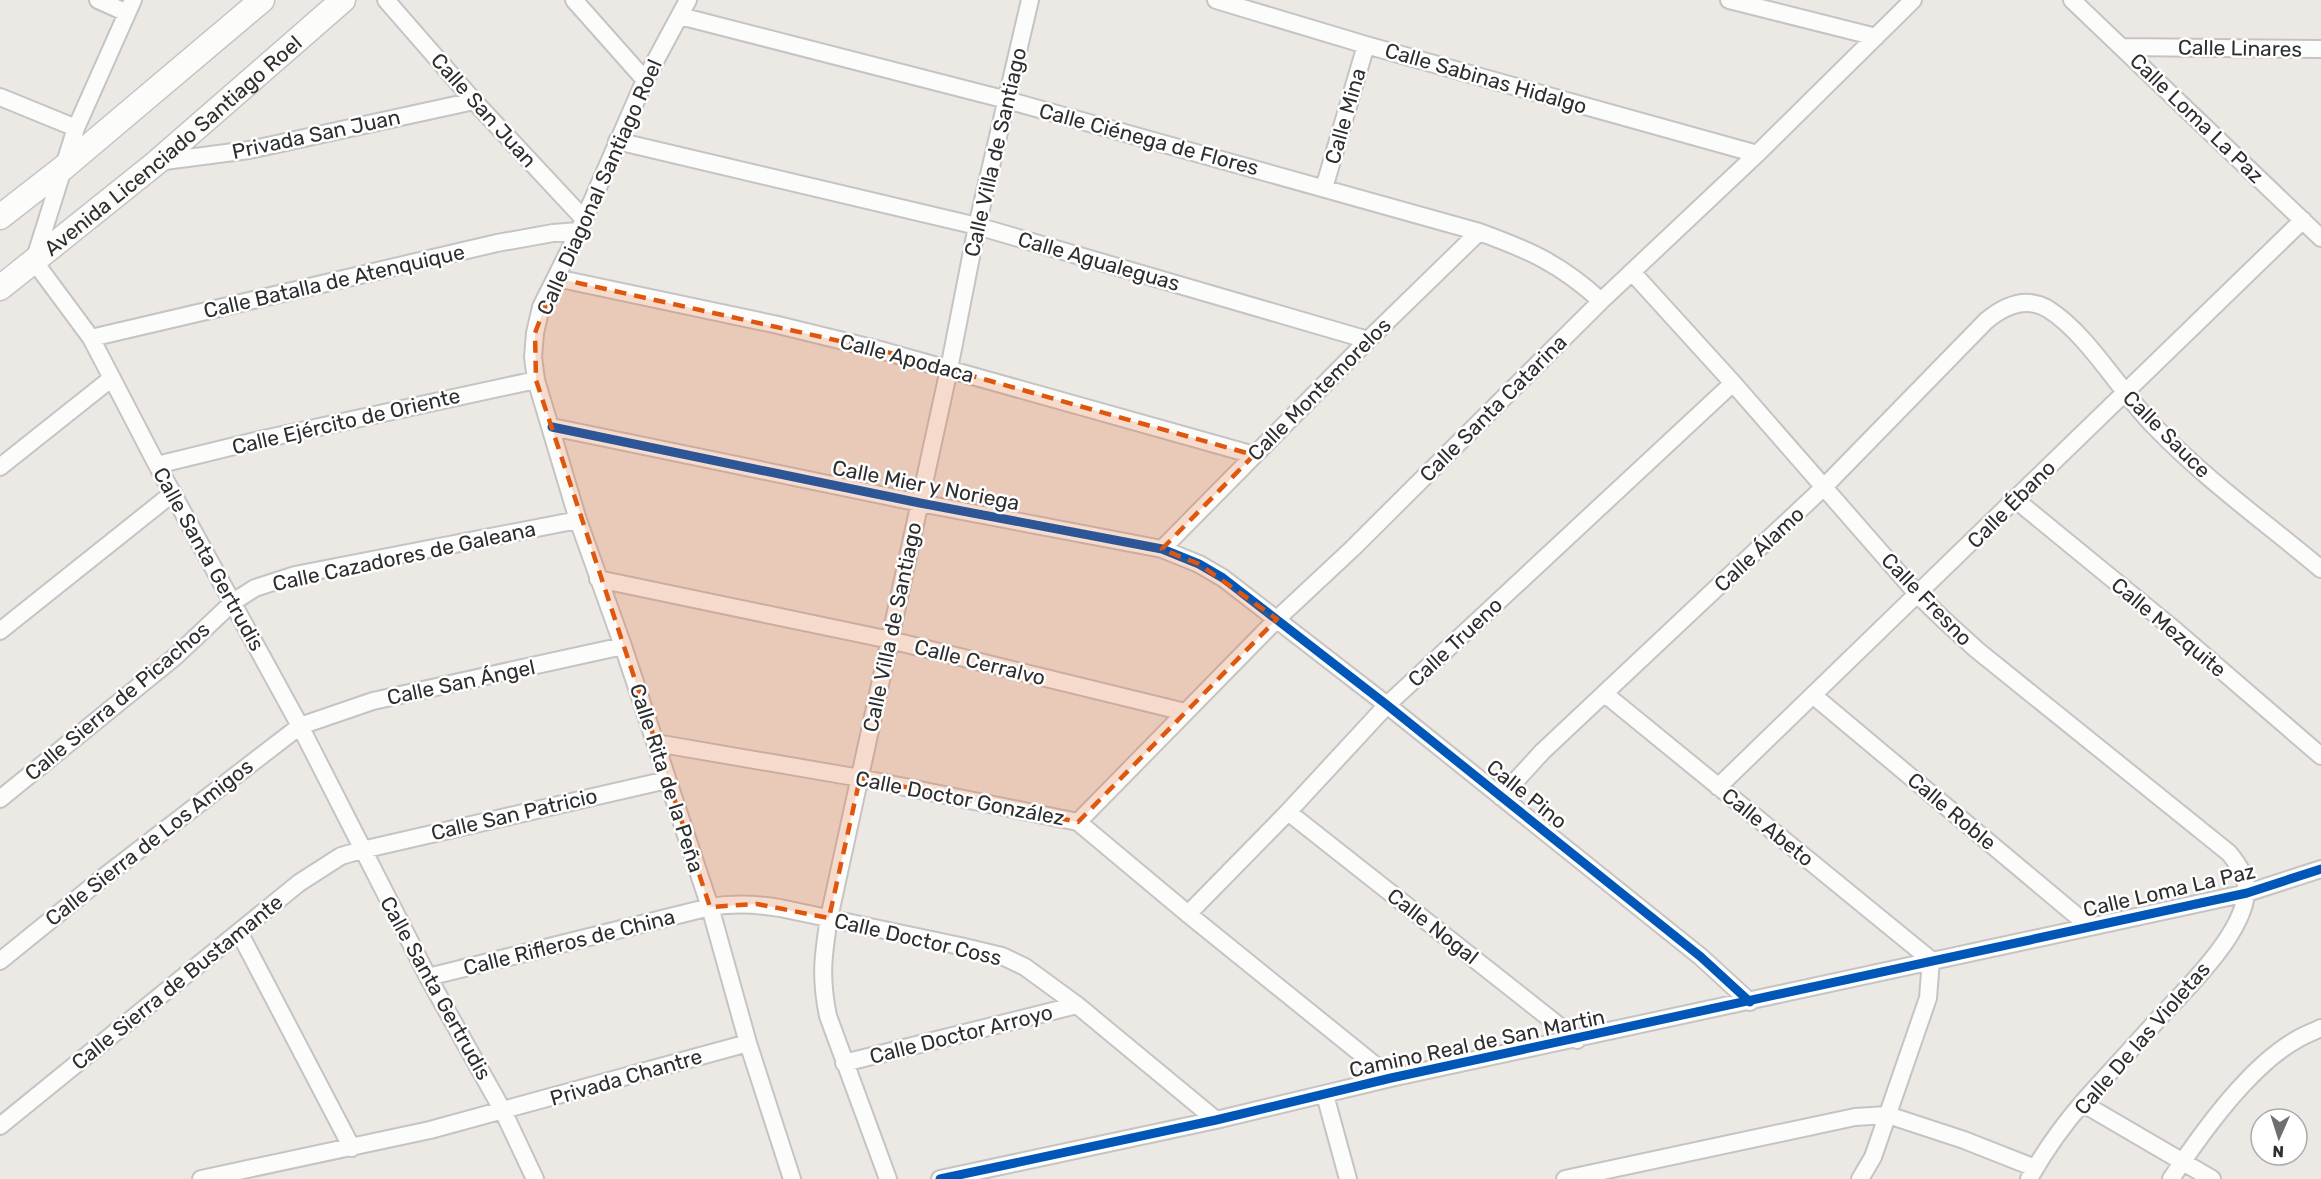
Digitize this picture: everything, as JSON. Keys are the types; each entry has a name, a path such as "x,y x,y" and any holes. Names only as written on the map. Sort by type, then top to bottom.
{"street":[{"path":"34,261 76,128 130,7 98,0"},
{"path":"0,217 63,168 262,0"},
{"name":"Avenida Licenciado Santiago Roel","path":"0,288 156,163 343,0"},
{"name":"Calle San Juan","path":"386,0 581,225"},
{"path":"574,0 645,80"},
{"name":"Calle Diagonal Santiago Roel","path":"536,380 533,357 535,333 542,307 645,80 688,0"},
{"name":"Calle Villa de Santiago","path":"888,1179 828,1016 822,987 822,962 829,918 949,369 977,226 1030,0"},
{"name":"Calle Sabinas Hidalgo","path":"1215,0 1366,45 1756,154"},
{"path":"1730,0 1876,37"},
{"name":"Calle Santa Catarina","path":"1078,822 1277,619 1353,548 1601,301 1756,154 1913,0"},
{"name":"Calle Loma La Paz","path":"2072,0 2321,238"},
{"name":"Calle Ciénega de Flores","path":"680,16 1006,100 1479,232 1527,249 1582,283 1601,301"},
{"name":"Calle Mina","path":"1324,188 1366,45"},
{"name":"Calle Linares","path":"2123,47 2321,49"},
{"path":"0,97 76,128"},
{"name":"Privada San Juan","path":"156,163 249,150 474,100"},
{"name":"Calle Agualeguas","path":"617,141 977,226 1368,340"},
{"name":"Calle Ébano","path":"1718,787 2303,220"},
{"name":"Calle Batalla de Atenquique","path":"91,338 581,225"},
{"name":"Calle Montemorelos","path":"1162,549 1368,340 1479,232"},
{"name":"Calle Santa Gertrudis","path":"34,261 91,338 157,465 300,726 428,977 503,1111 535,1179"},
{"name":"Calle Fresno","path":"1632,272 1734,382 1918,595 1977,650 2229,853 2239,866 2247,893"},
{"name":"Calle Apodaca","path":"556,278 778,325 949,369 1254,455"},
{"name":"Calle Sauce","path":"2017,303 2033,304 2047,309 2071,329 2178,451 2321,569"},
{"name":"Calle Álamo","path":"1501,796 1542,752 1824,487 1986,321 2000,309 2017,303"},
{"path":"0,467 112,378"},
{"name":"Calle Rita de la Peña","path":"536,380 552,427 578,520 623,646 710,907 748,1042 792,1179"},
{"name":"Calle Ejército de Oriente","path":"157,465 260,440 536,380"},
{"name":"Calle Trueno","path":"1188,914 1288,812 1387,705 1734,382"},
{"name":"Calle Mier y Noriega","path":"552,427 920,503 1162,549 1200,564 1223,578 1277,619"},
{"path":"0,631 173,493"},
{"name":"Calle Mezquite","path":"2016,500 2176,631 2321,756"},
{"name":"Calle Cazadores de Galeana","path":"233,602 255,588 295,575 578,520"},
{"name":"Calle Cerralvo","path":"598,579 890,640 1185,712"},
{"name":"Calle Sierra de Picachos","path":"0,798 176,656 233,602"},
{"name":"Calle Pino","path":"1277,619 1701,957 1750,1002"},
{"name":"Calle San Ángel","path":"300,726 373,702 623,646"},
{"name":"Calle Abeto","path":"1605,694 1931,960"},
{"name":"Calle Roble","path":"1814,696 2090,927"},
{"name":"Calle Sierra de Los Amigos","path":"0,961 105,876 300,726"},
{"name":"Calle Doctor González","path":"656,743 860,778 1078,822 1391,1078"},
{"name":"Calle San Patricio","path":"362,850 667,780"},
{"name":"Calle Nogal","path":"1288,812 1577,1040"},
{"name":"Calle Sierra de Bustamante","path":"0,1126 321,868 341,856 362,850"},
{"name":"Calle Loma La Paz","path":"2022,940 2247,893 2321,869"},
{"name":"Calle De las Violetas","path":"2032,1173 2082,1103 2203,971 2224,943 2241,914 2247,893"},
{"name":"Calle Doctor Coss","path":"710,907 734,903 757,904 1002,956 1025,967 1077,1005 1216,1120"},
{"name":"Calle Rifleros de China","path":"428,977 710,907"},
{"path":"239,932 352,1148"},
{"name":"Camino Real de San Martin","path":"940,1179 1216,1120 1391,1078 1577,1040 2022,940"},
{"path":"1860,1179 1873,1157 1928,998 1931,960"},
{"name":"Calle Doctor Arroyo","path":"844,1063 1077,1005"},
{"path":"2171,1179 2237,1092 2267,1062 2295,1040 2321,1028"},
{"name":"Privada Chantre","path":"201,1179 352,1148 503,1111 748,1042"},
{"path":"1325,1095 1348,1179"},
{"path":"2082,1103 2212,1179"},
{"path":"1565,1179 1833,1121 1888,1115 1965,1140 2032,1173"}],"highlighted area":[{"path":"556,278 880,350 1254,455 1162,549 1199,564 1277,619 1078,822 860,778 829,918 757,904 710,907 536,380 535,333"}],"cycle path":[{"path":"552,427 920,503 1162,549 1199,564 1223,578 1387,705 1701,957 1750,1002"},
{"path":"940,1179 1216,1120 1391,1078 2247,893 2321,869"}]}
